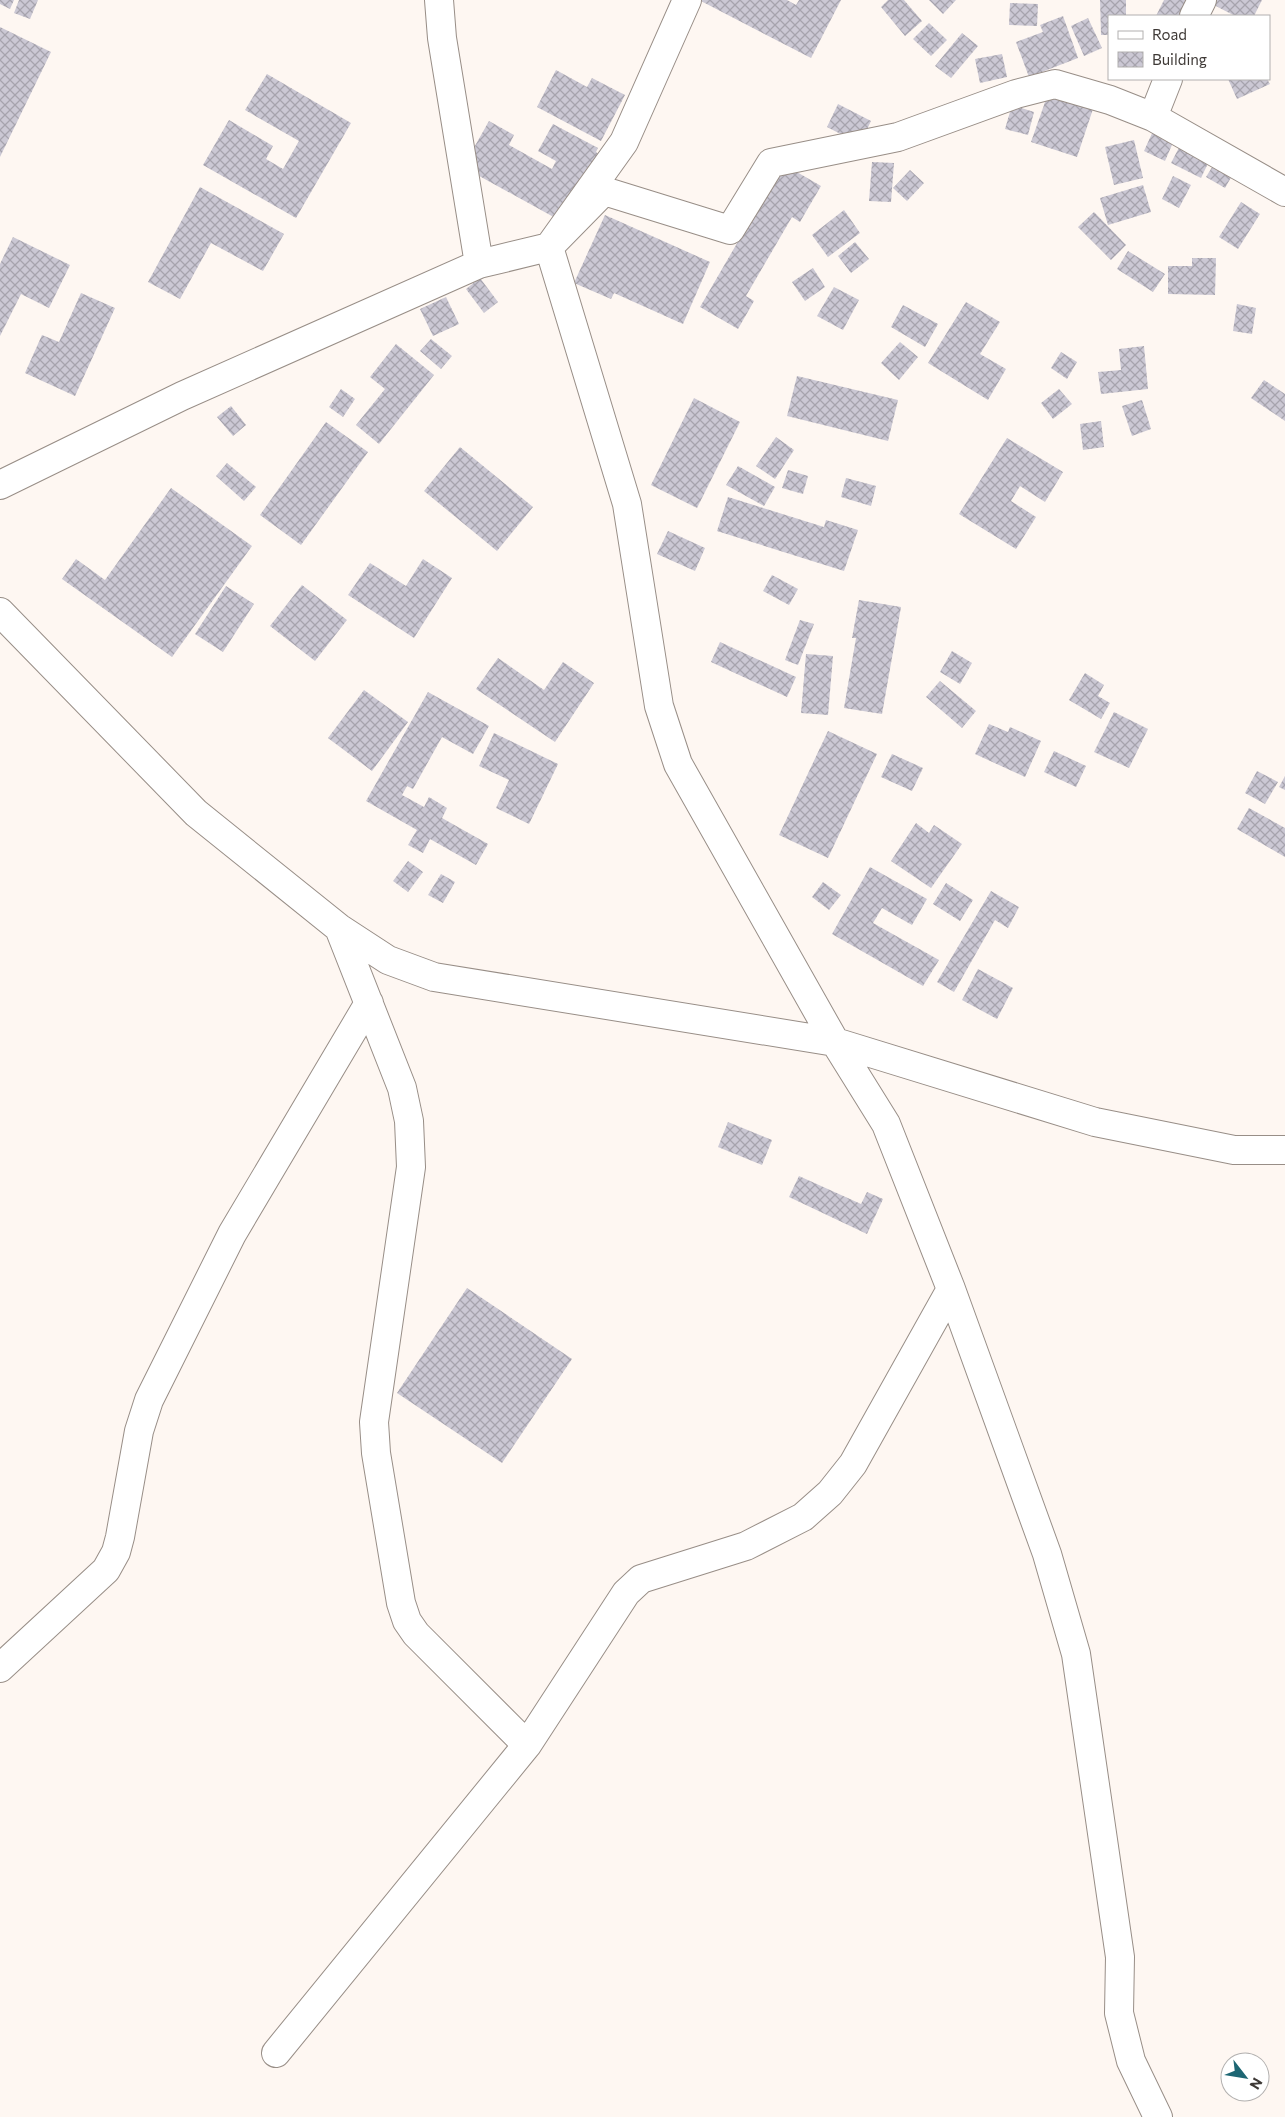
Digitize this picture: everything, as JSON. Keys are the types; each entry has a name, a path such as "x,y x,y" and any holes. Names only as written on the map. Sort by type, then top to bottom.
{"street":[{"path":"439,0 442,38 479,264"},
{"path":"549,247 624,142 687,0"},
{"path":"1194,15 1202,0"},
{"path":"1153,117 1168,80"},
{"path":"0,485 182,396 479,264 549,247 604,191 730,230 771,163 898,137 1016,94 1055,84 1110,100 1153,117 1285,192"},
{"path":"549,247 627,504 659,706 678,764 835,1042 886,1124 951,1289 1047,1554 1076,1654 1120,1956 1119,2013 1131,2061 1158,2117"},
{"path":"0,612 175,794 339,928 388,960 434,977 835,1042 1095,1122 1234,1150 1285,1150"},
{"path":"339,928 402,1088 410,1121 411,1167 374,1422 376,1454 401,1603 407,1621 416,1634 527,1745"},
{"path":"0,1668 106,1570 116,1552 139,1430 149,1400 232,1234 369,1003"},
{"path":"276,2053 527,1745 611,1613 626,1593 641,1579 746,1546 803,1516 830,1492 853,1464 951,1289"}],"building":[{"path":"0,0 14,0 10,9 0,4"},
{"path":"19,0 38,0 30,19 14,13"},
{"path":"699,0 787,0 796,5 799,0 841,0 811,58"},
{"path":"888,0 904,0 922,21 905,36 881,7"},
{"path":"929,0 956,0 943,14"},
{"path":"1100,0 1126,0 1126,15 1108,15 1108,35 1101,35"},
{"path":"1164,0 1198,0 1191,15 1156,15"},
{"path":"1217,0 1262,0 1254,15 1233,15 1214,5"},
{"path":"1010,3 1038,4 1037,26 1009,25"},
{"path":"1063,16 1078,58 1029,77 1016,42 1043,32 1040,25"},
{"path":"1088,18 1102,48 1084,56 1071,26"},
{"path":"929,23 947,40 931,56 913,39"},
{"path":"0,27 51,52 0,157"},
{"path":"962,33 978,46 951,78 935,66"},
{"path":"1002,54 1007,77 980,83 975,59"},
{"path":"556,70 587,87 592,78 625,95 601,141 537,107"},
{"path":"267,74 351,123 296,218 203,165 229,120 273,146 266,159 283,169 299,141 245,110"},
{"path":"1228,80 1268,80 1270,84 1237,99"},
{"path":"1050,88 1095,103 1077,157 1031,142"},
{"path":"838,104 871,121 860,144 827,127"},
{"path":"1012,105 1034,112 1028,135 1005,129"},
{"path":"489,121 514,135 509,145 552,169 556,161 538,151 553,124 598,148 596,152 601,156 559,220 463,167"},
{"path":"1154,129 1175,138 1165,161 1144,151"},
{"path":"1184,138 1213,153 1201,178 1171,163"},
{"path":"1134,140 1143,178 1114,185 1105,147"},
{"path":"1219,156 1237,167 1225,188 1206,177"},
{"path":"872,162 894,163 891,202 869,201"},
{"path":"783,164 821,186 800,222 792,217 746,296 754,301 738,329 700,307"},
{"path":"910,170 924,183 907,201 893,188"},
{"path":"1173,176 1191,185 1179,208 1162,199"},
{"path":"1143,185 1151,212 1108,225 1100,198"},
{"path":"200,187 284,234 263,271 211,243 180,299 148,282"},
{"path":"1241,202 1260,214 1238,249 1219,237"},
{"path":"844,210 860,233 828,257 812,235"},
{"path":"1094,212 1126,245 1111,260 1078,227"},
{"path":"605,215 710,262 683,324 614,293 611,299 574,283"},
{"path":"13,237 70,265 49,308 21,294 0,336 0,264"},
{"path":"855,242 869,259 851,273 838,256"},
{"path":"1128,251 1165,274 1153,292 1117,269"},
{"path":"1192,258 1216,258 1215,295 1168,294 1168,266 1192,266"},
{"path":"813,268 825,287 805,301 792,282"},
{"path":"480,278 498,302 484,313 466,289"},
{"path":"834,287 859,300 843,330 817,316"},
{"path":"81,293 115,308 75,396 25,373 42,335 59,342"},
{"path":"446,297 459,324 433,336 420,309"},
{"path":"966,302 1000,322 980,354 1006,369 988,400 928,363"},
{"path":"1237,304 1256,308 1252,334 1233,331"},
{"path":"903,305 938,324 925,347 891,327"},
{"path":"431,339 452,356 441,369 420,351"},
{"path":"900,342 918,357 899,380 881,363"},
{"path":"396,344 434,375 379,444 356,425 385,389 370,377"},
{"path":"1144,346 1148,389 1101,394 1098,372 1121,370 1119,349"},
{"path":"1061,352 1077,362 1067,379 1051,368"},
{"path":"797,376 898,400 888,441 787,416"},
{"path":"1264,380 1285,394 1285,421 1251,398"},
{"path":"341,389 355,399 343,417 329,407"},
{"path":"1059,389 1072,404 1053,419 1041,403"},
{"path":"694,398 740,422 697,508 651,485"},
{"path":"1142,400 1151,429 1132,436 1122,406"},
{"path":"231,406 246,425 233,436 217,417"},
{"path":"1101,421 1104,447 1083,450 1080,424"},
{"path":"326,422 368,452 301,545 260,515"},
{"path":"776,437 794,450 775,479 756,466"},
{"path":"1007,438 1063,472 1045,502 1020,486 1011,501 1036,517 1016,549 959,514"},
{"path":"460,447 533,507 497,551 424,491"},
{"path":"227,463 256,487 244,501 216,476"},
{"path":"738,466 775,487 764,506 726,485"},
{"path":"788,470 808,476 803,494 782,488"},
{"path":"846,478 876,486 871,506 841,497"},
{"path":"171,488 252,546 172,657 62,579 76,559 105,580"},
{"path":"728,497 824,527 826,520 858,530 844,571 717,531"},
{"path":"668,531 705,548 695,571 657,554"},
{"path":"423,559 452,578 414,638 348,595 370,563 406,586"},
{"path":"772,575 798,589 789,605 763,591"},
{"path":"302,585 347,620 315,661 270,626"},
{"path":"226,586 254,604 223,652 195,634"},
{"path":"859,600 901,607 882,714 844,708 856,638 852,638"},
{"path":"800,620 814,624 798,665 785,660"},
{"path":"720,642 796,677 787,697 711,662"},
{"path":"952,651 972,663 960,684 940,672"},
{"path":"806,654 833,656 828,715 801,713"},
{"path":"498,658 544,690 563,662 594,683 555,742 476,689"},
{"path":"1085,673 1104,685 1098,696 1110,703 1101,719 1069,700"},
{"path":"940,681 976,711 962,728 926,697"},
{"path":"364,690 408,722 372,771 328,738"},
{"path":"428,692 489,726 473,754 442,737 413,789 407,786 402,795 424,807 429,797 447,808 442,818 488,844 476,865 430,839 423,853 408,845 417,830 366,801"},
{"path":"1114,712 1148,729 1129,768 1094,752"},
{"path":"989,724 1008,732 1010,727 1041,741 1025,777 975,754"},
{"path":"828,731 877,754 828,858 779,835"},
{"path":"494,733 558,764 529,824 496,808 509,780 479,766"},
{"path":"1054,751 1086,766 1076,787 1044,772"},
{"path":"892,754 923,768 912,791 881,777"},
{"path":"1257,771 1278,782 1265,804 1245,793"},
{"path":"1285,776 1285,790 1279,787"},
{"path":"1249,808 1285,828 1285,857 1237,829"},
{"path":"916,823 929,833 934,825 962,844 931,888 891,861"},
{"path":"408,861 423,872 408,892 393,881"},
{"path":"870,867 927,899 912,925 882,908 873,923 939,960 923,986 832,934"},
{"path":"441,874 455,882 443,903 428,895"},
{"path":"823,882 841,895 829,910 812,897"},
{"path":"946,883 973,900 960,921 933,904"},
{"path":"991,891 1019,907 1008,928 995,920 954,992 937,982"},
{"path":"978,969 1013,988 997,1019 962,1000"},
{"path":"728,1122 772,1140 762,1165 718,1147"},
{"path":"799,1176 861,1204 867,1192 883,1199 867,1234 789,1197"},
{"path":"467,1288 572,1359 502,1463 397,1393"}]}
